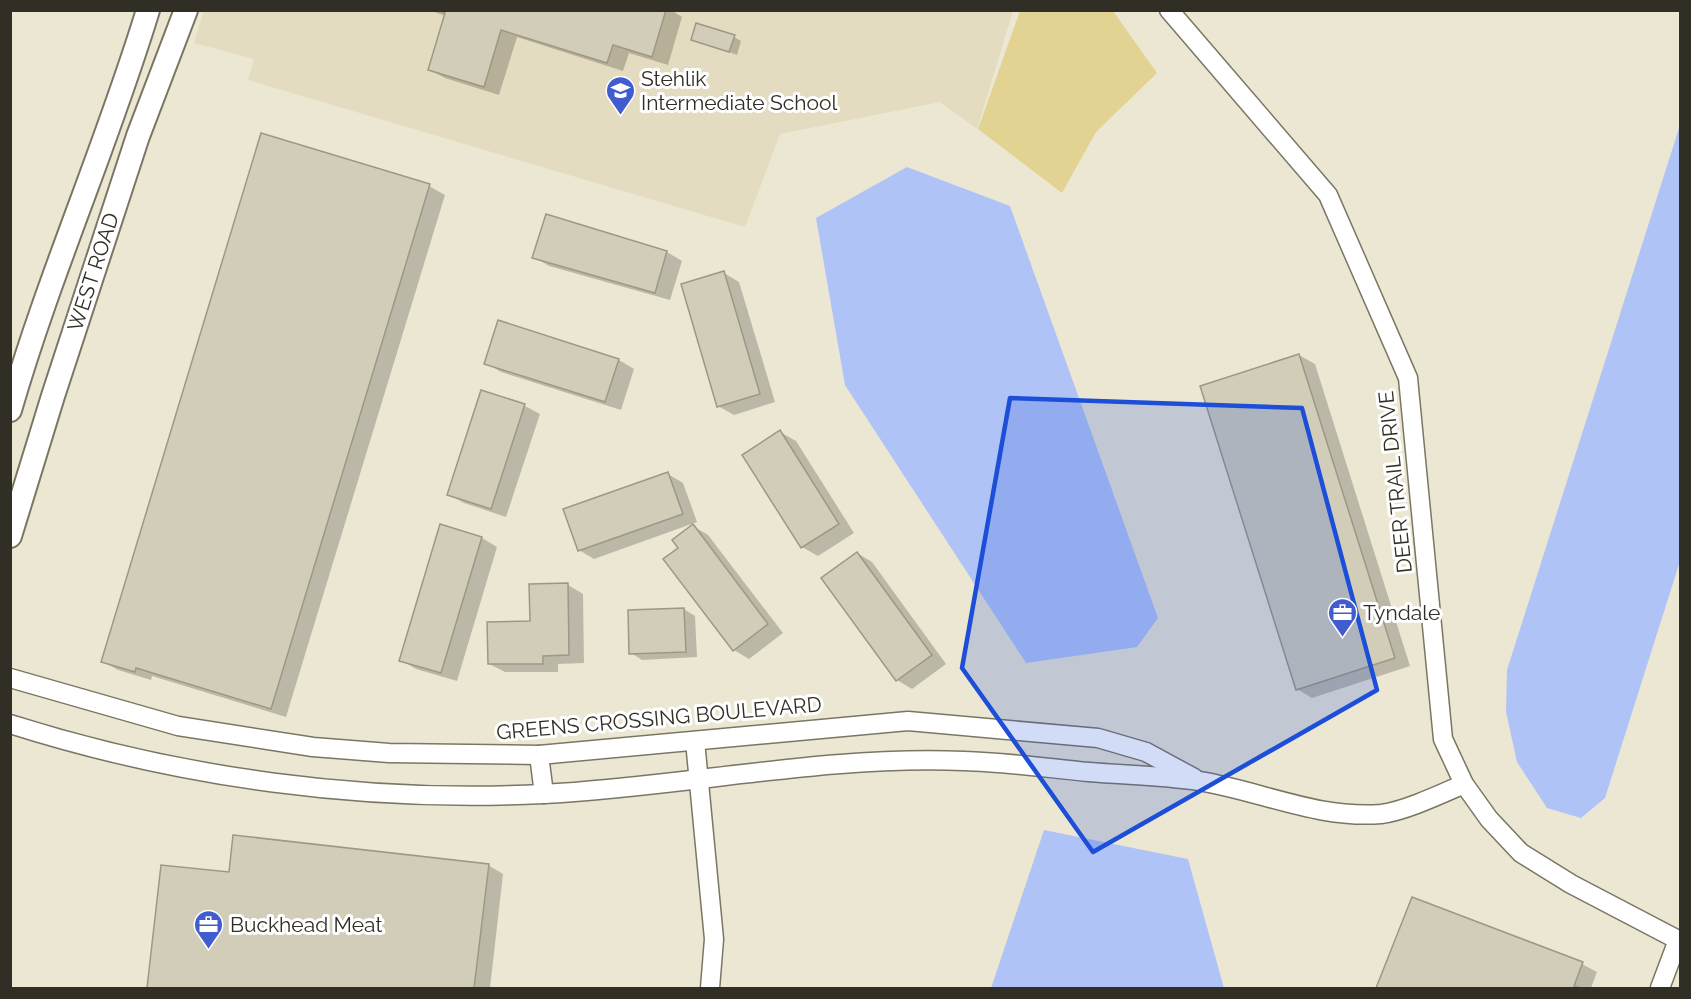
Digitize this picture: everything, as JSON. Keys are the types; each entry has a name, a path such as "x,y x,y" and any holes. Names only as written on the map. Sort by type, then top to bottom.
{"main road":[{"name":"WEST ROAD","path":"10,410 59,257 110,123 148,10"},
{"name":"WEST ROAD","path":"10,536 138,136 186,10"},
{"path":"110,123 138,136"},
{"path":"17,387 53,396"}],"street":[{"name":"DEER TRAIL DRIVE","path":"1169,10 1328,195 1408,378 1443,739 1464,784 1489,819 1521,853 1571,884 1679,940"},
{"name":"GREENS CROSSING BOULEVARD","path":"10,678 178,726 285,743 389,753 539,755 811,728 908,721 1098,738 1146,752 1201,782"},
{"name":"GREENS CROSSING BOULEVARD","path":"10,724 111,753 309,787 387,792 544,794 847,764 943,761 1201,782 1289,805 1337,814 1384,814 1464,784"},
{"path":"695,741 714,939 710,988"},
{"path":"539,755 544,794"},
{"path":"1660,988 1679,940"}],"highlighted area":[{"path":"1010,398 1302,408 1377,690 1093,852 962,668"}],"shaded area":[{"name":"Stehlik Intermediate School","path":"204,10 1013,11 977,129 940,102 780,134 745,227 248,80 254,59 194,43"},
{"path":"1020,11 1113,11 1157,73 1096,132 1062,193 978,129"}],"water":[{"path":"1680,125 1680,561 1605,798 1581,818 1547,808 1517,762 1506,712 1507,670"},
{"path":"907,167 1010,206 1158,618 1137,647 1026,663 845,385 816,218"},
{"path":"1044,830 1188,859 1224,988 991,988"}],"building":[{"path":"438,10 666,10 652,57 613,45 607,63 501,30 484,87 428,70 445,13"},
{"path":"696,23 735,35 729,52 691,40"},
{"path":"261,133 430,184 271,709 136,668 135,672 101,662"},
{"path":"546,214 667,251 655,293 532,258"},
{"path":"724,271 760,394 717,407 681,284"},
{"path":"498,320 619,359 605,402 484,364"},
{"path":"1299,354 1395,658 1296,690 1200,386"},
{"path":"481,390 525,404 491,509 447,495"},
{"path":"780,430 839,524 801,548 742,455"},
{"path":"668,472 683,514 578,551 563,509"},
{"path":"440,524 482,537 441,673 399,661"},
{"path":"693,524 768,624 733,651 663,559 678,548 672,540"},
{"path":"857,552 932,655 896,681 821,578"},
{"path":"568,583 569,655 543,656 543,664 488,664 487,622 530,621 529,584"},
{"path":"684,608 686,652 629,654 628,610"},
{"path":"233,835 489,864 474,988 147,988 161,865 229,872"},
{"path":"1412,897 1583,962 1574,986 1581,988 1376,988"}],"place":[{"name":"Stehlik Intermediate School","path":"620,116"},
{"name":"Tyndale","path":"1342,638"},
{"name":"Buckhead Meat","path":"209,950"}]}
